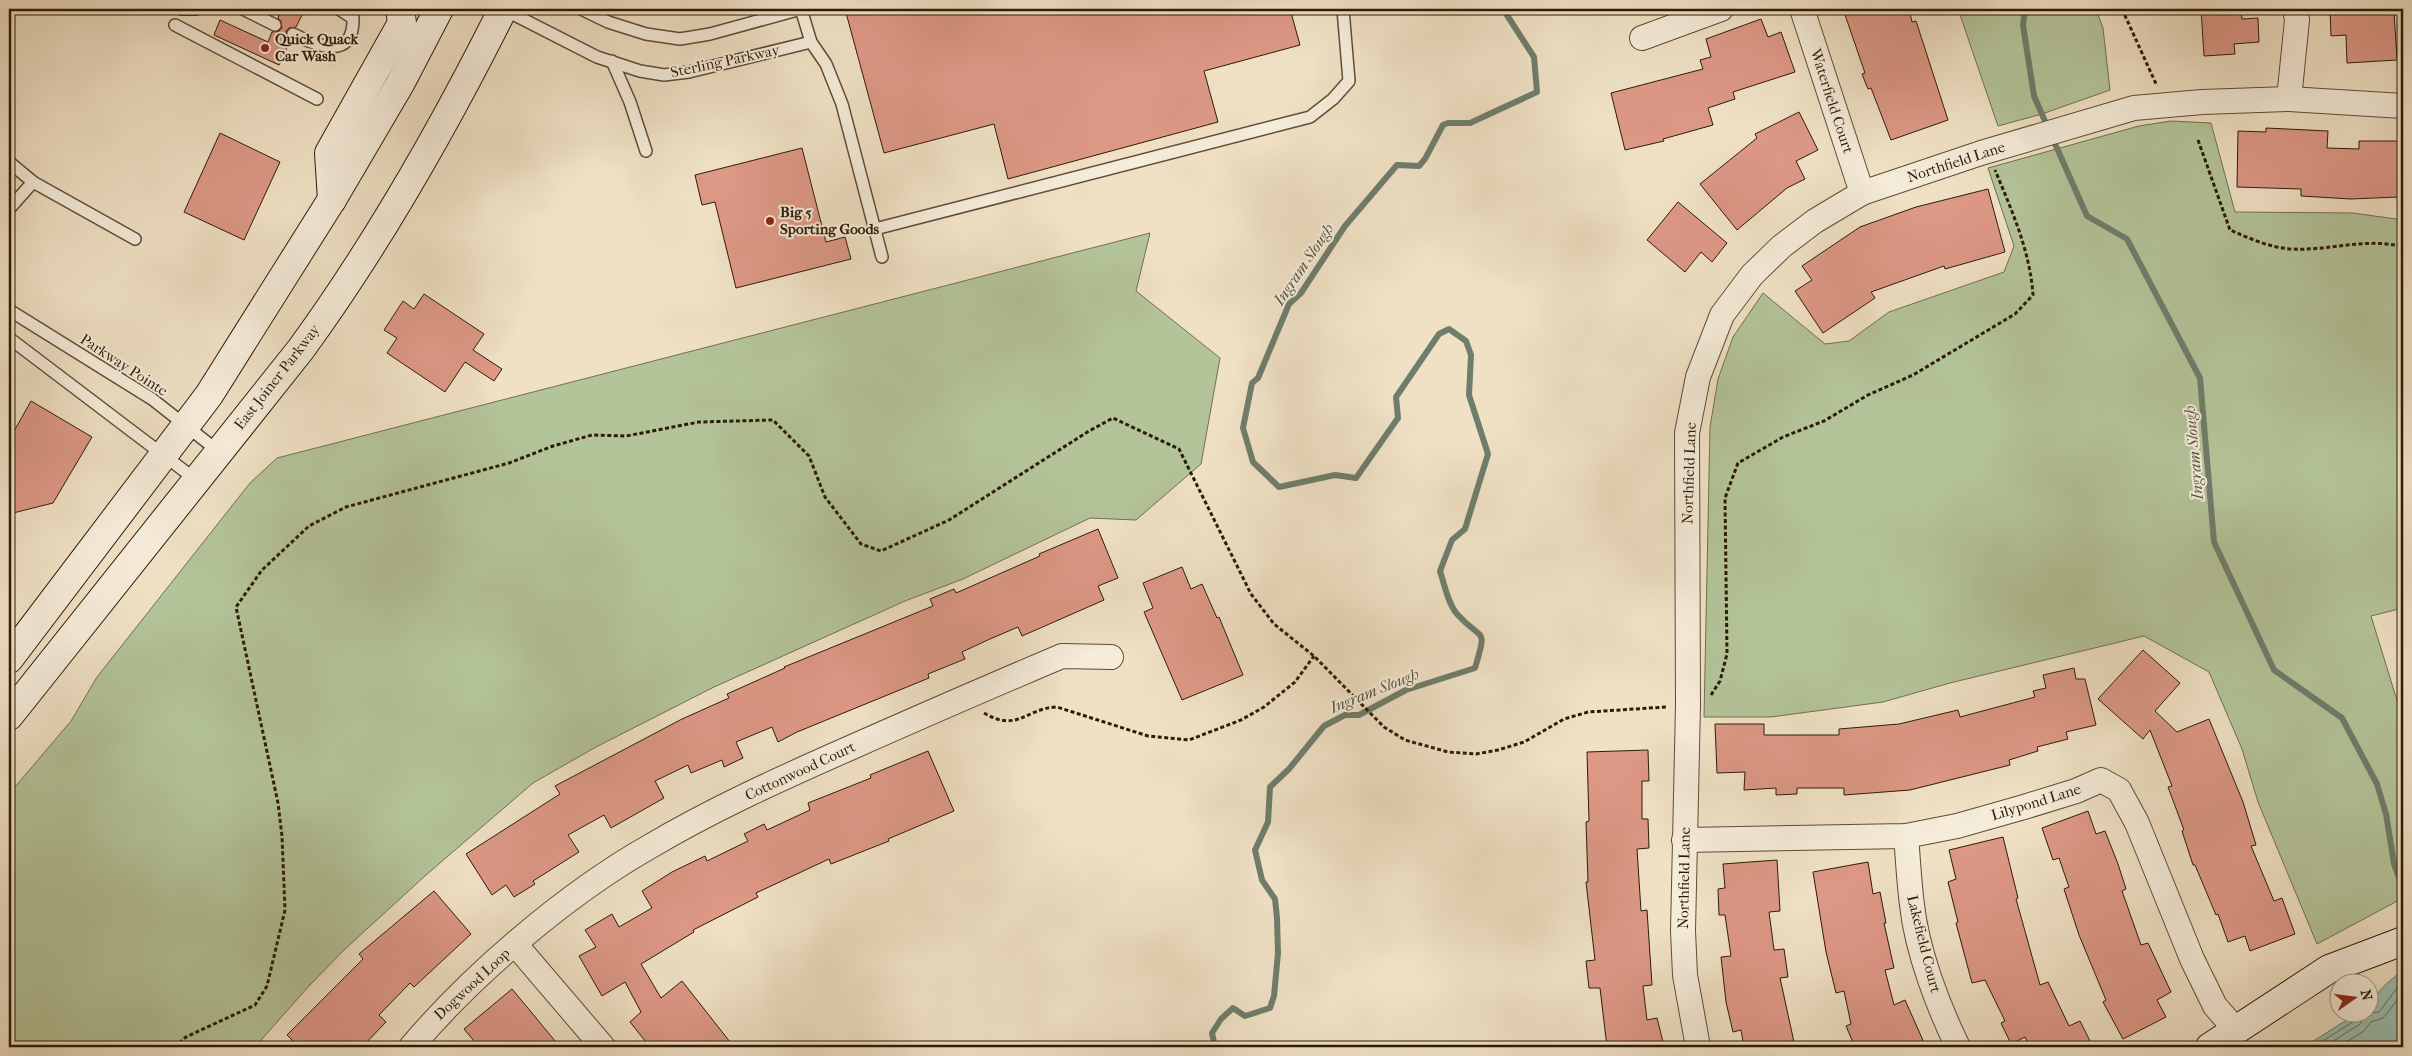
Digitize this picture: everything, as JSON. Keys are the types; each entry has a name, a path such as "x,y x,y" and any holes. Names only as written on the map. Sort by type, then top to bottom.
{"main road":[{"path":"332,200 329,153 402,23 400,9"},
{"path":"9,659 209,395 332,200 400,84 439,9"},
{"name":"East Joiner Parkway","path":"9,716 195,479 301,349 331,308 425,156 464,88 503,9"},
{"path":"2210,1047 2329,969 2403,941"}],"street":[{"path":"1642,38 1721,9"},
{"name":"Waterfield Court","path":"1802,9 1862,193"},
{"path":"2289,98 2297,20 2295,9"},
{"name":"Northfield Lane","path":"1698,1047 1685,975 1684,840 1688,705 1687,433 1698,377 1722,315 1752,275 1782,246 1815,221 1862,193 1984,152 2134,108 2202,102 2289,98 2403,106"},
{"name":"Cottonwood Court","path":"515,944 588,887 648,847 784,777 975,692 1062,656 1111,657"},
{"name":"Lilypond Lane","path":"1684,840 1906,836 1956,826 2024,807 2076,791 2101,780 2119,790 2137,823 2192,958 2216,1006 2236,1030"},
{"name":"Lakefield Court","path":"1906,836 1912,907 1925,962 1944,1018 1958,1047"},
{"path":"515,944 603,1047"},
{"name":"Dogwood Loop","path":"411,1047 431,1024 515,944"}],"lane":[{"path":"183,9 196,9"},
{"path":"244,9 275,25"},
{"path":"293,34 316,45 331,48 342,45 350,37 353,18 339,9"},
{"name":"Sterling Parkway","path":"503,9 597,57 640,71 664,75 689,72 811,42"},
{"name":"Sterling Parkway","path":"581,9 608,22 646,34 680,39 710,34 801,9"},
{"path":"801,9 811,42 826,64 842,104 882,257"},
{"path":"875,229 1310,117 1333,99 1348,81 1343,9"},
{"path":"175,25 317,99"},
{"path":"612,62 630,102 646,151"},
{"path":"9,162 33,182 135,239"},
{"path":"9,209 33,182"},
{"name":"Parkway Pointe","path":"9,310 152,399 218,451"},
{"path":"9,338 195,479"}],"path":[{"path":"2122,9 2156,83 2159,106"},
{"path":"2198,140 2230,230 2261,243 2291,250 2343,245 2391,244 2403,248"},
{"path":"174,1047 186,1037 255,1005 267,986 285,910 282,836 278,803 236,607 262,570 309,526 346,507 508,463 553,446 592,435 626,436 699,422 773,420 810,456 825,497 856,538 861,544 881,551 949,520 1089,431 1113,418 1179,449 1251,594 1274,624 1314,656 1384,727 1405,740 1448,752 1476,754 1498,750 1524,742 1564,719 1588,712 1688,705 1710,699 1720,682 1728,654 1725,498 1738,462 1783,437 1824,421 1868,395 1913,375 2015,314 2033,295 2032,274 2021,232 1984,152"},
{"path":"975,692 982,712 1000,720 1009,722 1019,720 1049,707 1057,707 1148,736 1189,740 1241,720 1264,707 1295,682 1314,656"}],"shaded area":[{"path":"1958,9 2096,9 2103,28 2110,90 2042,114 1998,126"},
{"path":"2171,121 2211,123 2235,212 2353,213 2403,220 2403,608 2371,616 2403,720 2403,898 2317,944 2258,802 2242,749 2209,672 2144,636 1950,683 1883,702 1771,717 1704,717 1710,427 1718,379 1733,337 1763,293 1825,344 1849,341 1889,312 2004,272 2014,246 1988,168 2139,126"},
{"path":"1150,233 1136,291 1220,358 1201,464 1136,520 1090,518 963,579 905,601 714,687 596,747 533,783 426,875 345,949 308,987 255,1047 9,1047 9,794 71,721 97,677 250,483 277,458"}],"water":[{"path":"2403,971 2403,1031 2396,1043 2399,1047 2304,1047 2340,1024 2380,1024 2380,990"}],"building":[{"name":"Quick Quack Car Wash","path":"282,9 305,9 296,27 289,28 286,31 287,38 290,41 279,65 214,35 220,20 268,42 272,32 279,31 282,28 281,21 278,18"},
{"path":"845,9 1290,9 1300,45 1204,71 1218,122 1008,179 994,124 884,153"},
{"path":"1843,9 1909,9 1912,22 1916,21 1948,120 1891,140 1871,88 1868,89 1862,74 1865,73"},
{"path":"2201,9 2241,9 2242,19 2258,18 2259,42 2234,44 2235,54 2204,56"},
{"path":"2330,9 2354,9 2355,14 2394,12 2397,60 2347,63 2346,35 2331,36"},
{"path":"1761,19 1768,37 1781,32 1795,72 1733,92 1735,99 1708,108 1713,125 1663,139 1664,141 1625,150 1611,93 1703,69 1700,60 1711,57 1706,39"},
{"path":"1799,112 1818,150 1796,161 1805,179 1787,188 1737,230 1700,184 1757,138 1755,134"},
{"path":"2266,128 2328,131 2327,148 2359,149 2359,141 2403,141 2403,192 2398,192 2398,197 2351,199 2301,196 2301,189 2237,187 2238,131 2266,132"},
{"path":"220,133 280,162 244,240 184,212"},
{"name":"Big 5 Sporting Goods","path":"802,148 826,242 845,237 851,259 736,288 715,202 702,205 695,175"},
{"path":"1988,189 2005,252 1945,269 1944,266 1871,292 1875,298 1823,333 1795,291 1812,280 1802,266 1860,227 1916,207"},
{"path":"1678,202 1727,243 1712,262 1701,252 1685,272 1647,240"},
{"path":"424,294 484,334 473,350 502,369 494,381 465,362 445,392 387,353 397,338 384,330 403,301 414,309"},
{"path":"31,401 92,437 53,503 9,514 9,440"},
{"path":"1098,529 1118,578 1098,586 1104,600 1022,636 1018,627 990,639 962,652 965,659 928,674 929,678 797,732 778,742 772,727 736,742 743,758 724,767 722,760 691,773 688,765 655,781 664,798 611,828 604,815 568,835 579,852 533,881 535,884 514,897 506,885 492,895 466,854 560,794 555,786 682,719 729,698 727,694 784,667 933,606 930,599 954,589 956,593"},
{"path":"1182,567 1191,589 1202,584 1217,618 1219,617 1243,675 1182,700 1144,612 1153,608 1143,583"},
{"path":"2143,650 2180,683 2155,711 2177,732 2209,719 2243,802 2256,845 2251,846 2274,901 2282,898 2295,934 2250,951 2245,936 2228,942 2218,914 2216,915 2195,865 2193,865 2182,831 2184,830 2168,787 2172,786 2150,730 2143,739 2098,699"},
{"path":"2074,668 2076,679 2085,679 2096,725 2066,732 2068,739 2037,747 2038,751 2009,760 2010,765 1910,790 1844,795 1844,788 1797,788 1797,794 1776,795 1776,788 1744,790 1745,772 1717,773 1715,724 1764,724 1764,735 1839,735 1839,729 1899,724 1958,710 1960,717 2035,697 2033,691 2046,688 2043,675"},
{"path":"1648,750 1649,781 1642,781 1642,819 1648,819 1649,848 1637,849 1641,911 1647,910 1652,985 1643,986 1647,1020 1657,1018 1663,1042 1647,1045 1647,1047 1607,1047 1600,988 1589,988 1586,961 1595,960 1586,882 1588,882 1586,822 1589,821 1587,752"},
{"path":"928,751 954,811 888,839 889,841 831,864 829,859 756,893 758,897 693,930 694,932 641,964 661,998 682,981 734,1047 650,1047 630,1022 641,1012 625,982 602,996 579,956 596,947 585,930 612,914 619,927 652,908 642,891 672,872 705,856 707,861 748,841 744,834 764,824 767,830 810,810 808,803 871,778 870,775"},
{"path":"2088,811 2096,834 2105,831 2126,889 2122,891 2141,945 2148,943 2171,992 2157,1000 2166,1017 2123,1039 2103,1002 2106,1000 2079,935 2064,889 2069,887 2059,858 2053,860 2042,828"},
{"path":"2003,837 2018,898 2016,899 2040,985 2048,982 2069,1026 2080,1021 2093,1047 2030,1047 2025,1037 2011,1044 2001,1023 2005,1021 1985,980 1972,983 1956,923 1958,922 1948,882 1956,879 1949,850"},
{"path":"1777,860 1780,911 1769,912 1774,950 1784,949 1788,977 1780,978 1794,1042 1770,1047 1744,1047 1741,1030 1733,1032 1726,1002 1721,957 1731,956 1725,915 1719,915 1718,889 1725,888 1723,864"},
{"path":"1868,862 1873,894 1880,892 1886,923 1884,923 1894,968 1885,970 1894,1005 1905,1000 1926,1047 1855,1047 1846,1026 1851,1024 1844,991 1836,993 1826,952 1813,872"},
{"path":"434,891 471,934 414,987 410,983 379,1015 386,1022 362,1047 299,1047 287,1035 363,959 359,954"},
{"path":"512,989 560,1047 479,1047 464,1029"}],"waterway":[{"name":"Ingram Slough","path":"1215,1047 1212,1033 1221,1019 1233,1008 1245,1016 1270,1008 1274,996 1278,953 1275,899 1262,880 1255,850 1268,822 1270,787 1289,769 1324,726 1345,715 1359,715 1406,690 1475,668 1479,654 1482,639 1454,610 1440,571 1452,540 1465,529 1488,454 1469,395 1471,355 1466,341 1449,329 1439,334 1396,397 1398,418 1356,478 1335,475 1279,487 1253,462 1243,428 1252,383 1258,378 1289,304 1301,293 1345,226 1397,165 1419,166 1425,159 1443,125 1448,123 1470,123 1537,92 1534,57 1503,9"},
{"name":"Ingram Slough","path":"2025,9 2023,25 2034,96 2048,128"},
{"name":"Ingram Slough","path":"2052,137 2087,216 2127,239 2200,378 2214,542 2274,670 2342,718 2377,784 2386,814 2394,864 2403,888"}],"place":[{"name":"Quick Quack Car Wash","path":"265,48"},
{"name":"Big 5 Sporting Goods","path":"770,221"}]}
